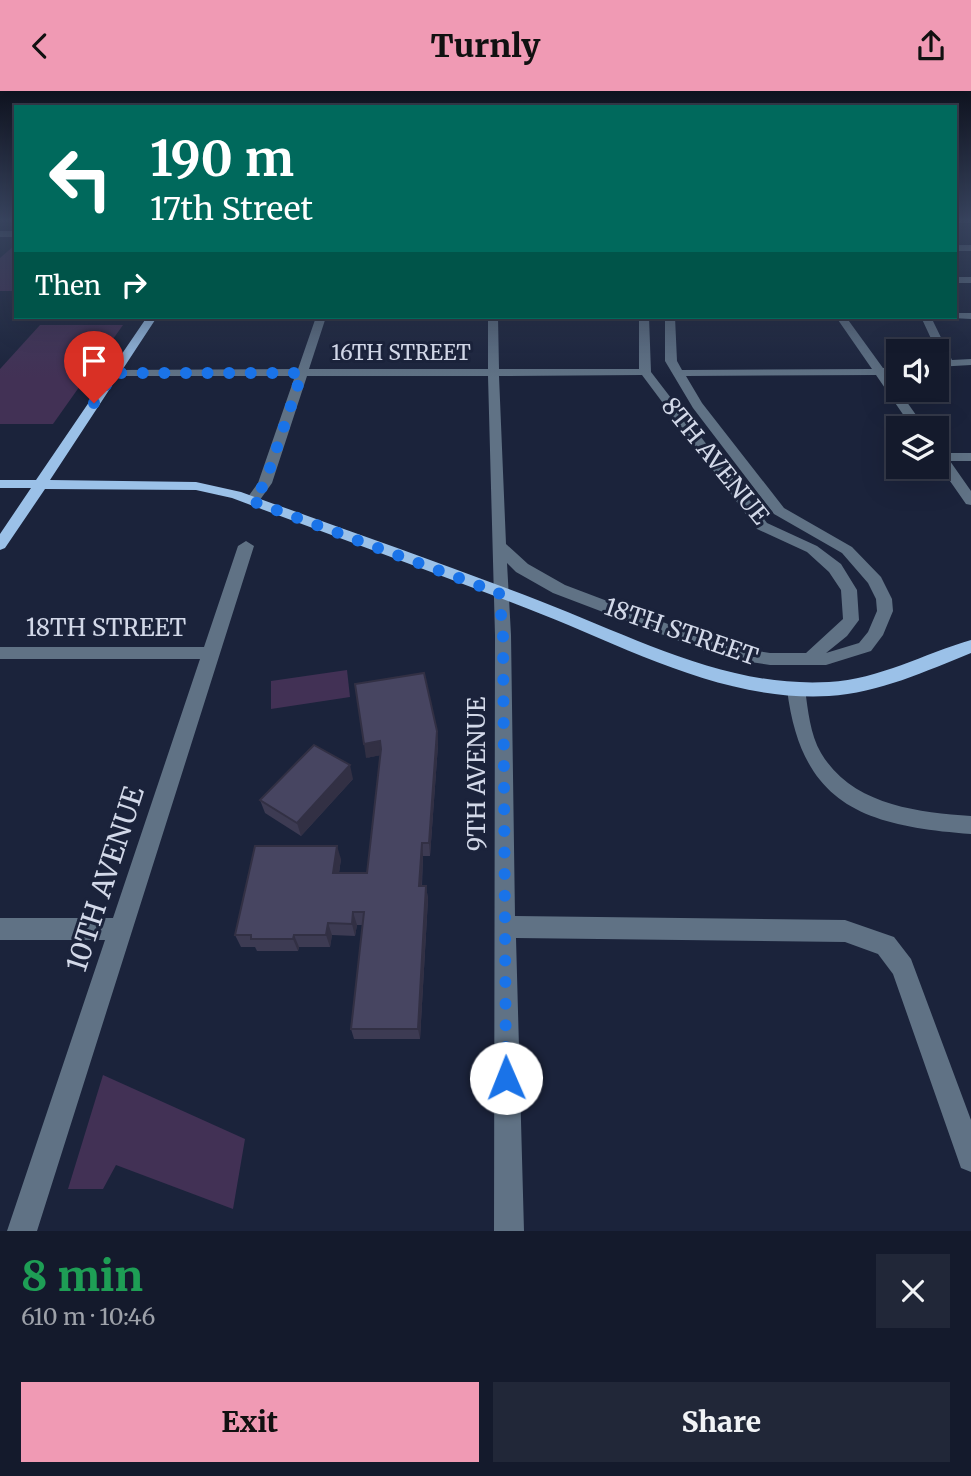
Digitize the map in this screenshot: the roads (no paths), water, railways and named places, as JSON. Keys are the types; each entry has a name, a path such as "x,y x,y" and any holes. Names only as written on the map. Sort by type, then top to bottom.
{"main road":[{"path":"0,545 151,319"},
{"name":"18TH STREET","path":"0,484 196,486 252,501 718,676 796,689 828,689 870,682 971,646"}],"street":[{"path":"252,501 265,483 320,319"},
{"name":"9TH AVENUE","path":"493,319 499,593 503,635 509,1231"},
{"name":"8TH AVENUE","path":"644,319 647,338 643,358 645,372 762,526 812,549 842,577 849,590 851,620 839,637 816,650 812,657 826,659 849,654 865,646 883,621 884,599 866,569 847,550 779,511 697,405 670,361 670,319"},
{"path":"842,319 911,416"},
{"path":"927,319 933,339"},
{"path":"949,363 971,362"},
{"path":"676,373 886,371"},
{"name":"16TH STREET","path":"114,373 645,372"},
{"path":"949,455 971,457"},
{"path":"949,470 971,501"},
{"path":"498,545 522,568 559,589 704,646 741,656 770,659 812,657"},
{"name":"10TH AVENUE","path":"22,1231 246,546"},
{"name":"18TH STREET","path":"0,653 211,653"},
{"path":"796,689 799,716 814,758 840,786 879,810 900,816 968,826"},
{"path":"504,927 845,931 886,945 903,967 971,1158"},
{"path":"0,929 120,929"}]}
